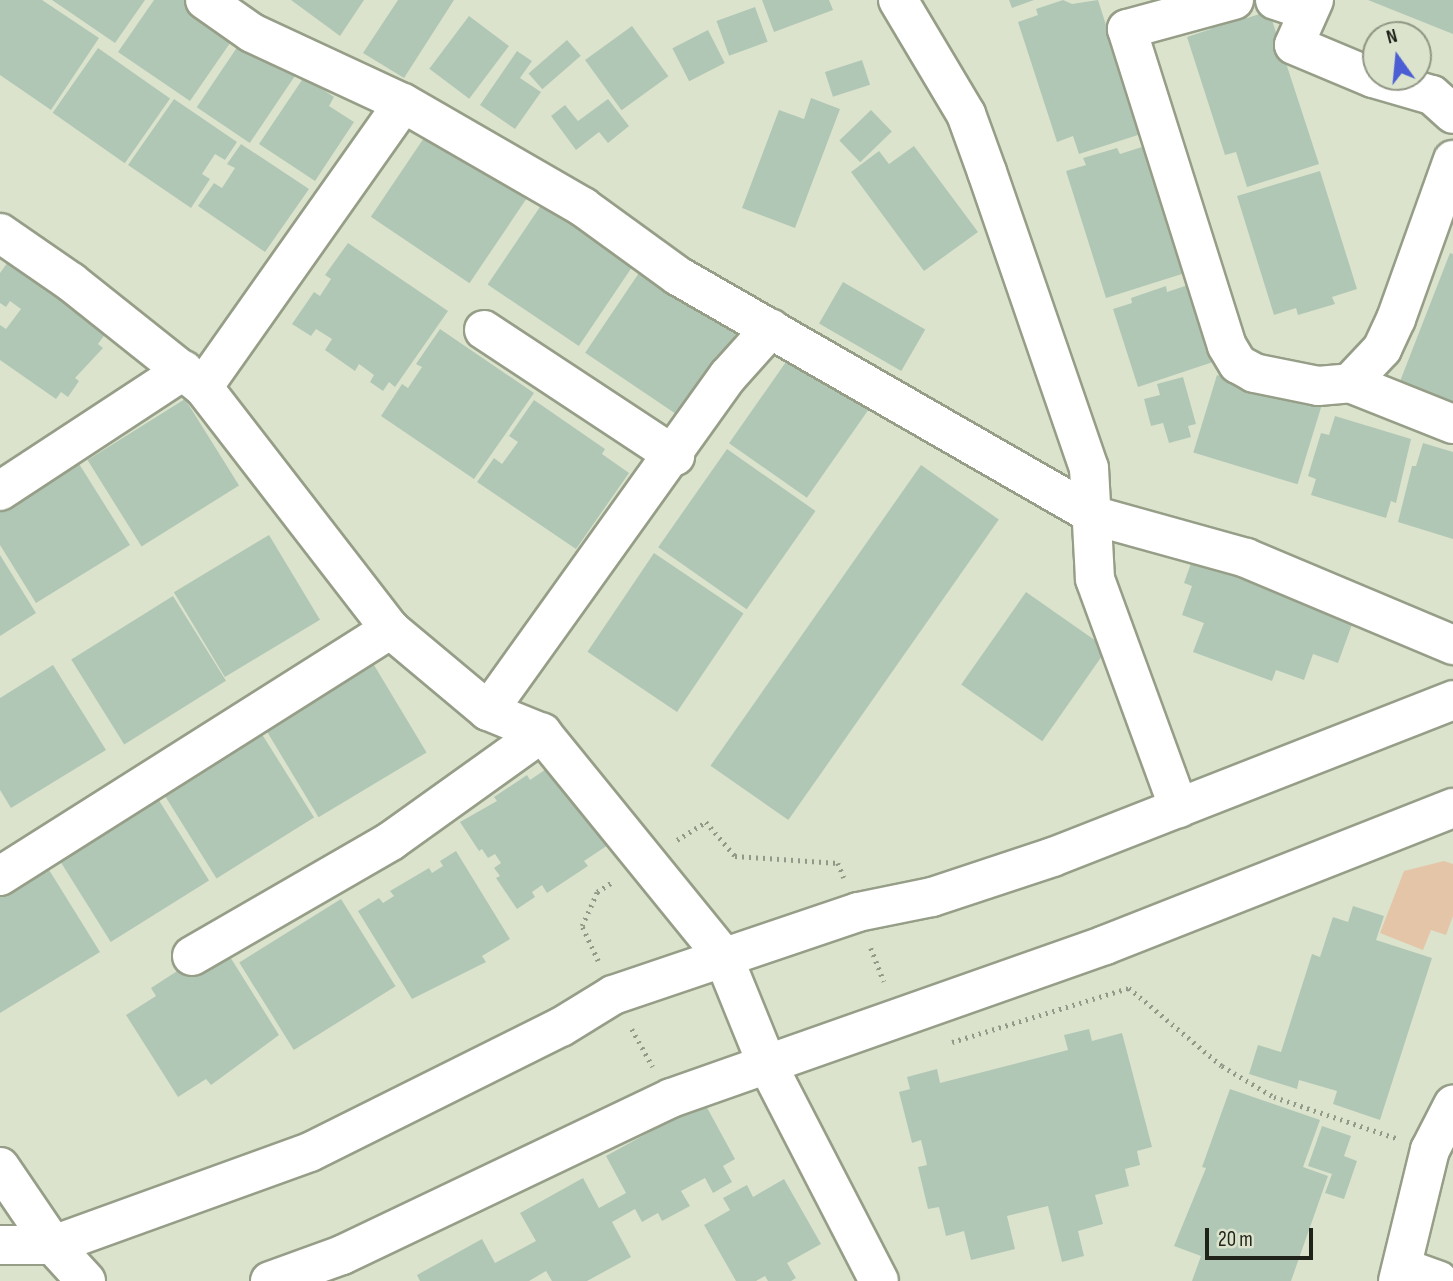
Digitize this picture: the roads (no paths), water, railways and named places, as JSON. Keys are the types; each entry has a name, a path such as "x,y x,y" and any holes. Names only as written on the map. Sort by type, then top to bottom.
{"street":[{"path":"205,0 252,33 403,103 583,207 678,276 1095,516 1246,558 1453,645"},
{"path":"898,0 966,114 1089,468 1095,516 1091,542 1095,579 1179,808"},
{"path":"1234,0 1127,29 1227,346 1238,364 1254,373 1318,386 1350,383 1453,424"},
{"path":"1299,4 1294,45 1373,78 1432,94 1453,114"},
{"path":"0,491 194,379 403,103"},
{"path":"1350,383 1382,349 1396,318 1453,160"},
{"path":"0,233 194,379 390,629 488,711 541,733 723,957 766,1062 879,1281"},
{"path":"488,711 675,456 728,376 771,328"},
{"path":"484,330 675,456"},
{"path":"0,876 390,629"},
{"path":"0,1245 53,1245 310,1152 561,1027 613,995 858,912 944,893 1179,808 1453,700"},
{"path":"192,956 391,841 541,733"},
{"path":"270,1281 342,1255 628,1117 766,1062 1105,945 1453,808"},
{"path":"1414,1277 1430,1150 1453,1105"},
{"path":"0,1167 53,1245 86,1281"}]}
